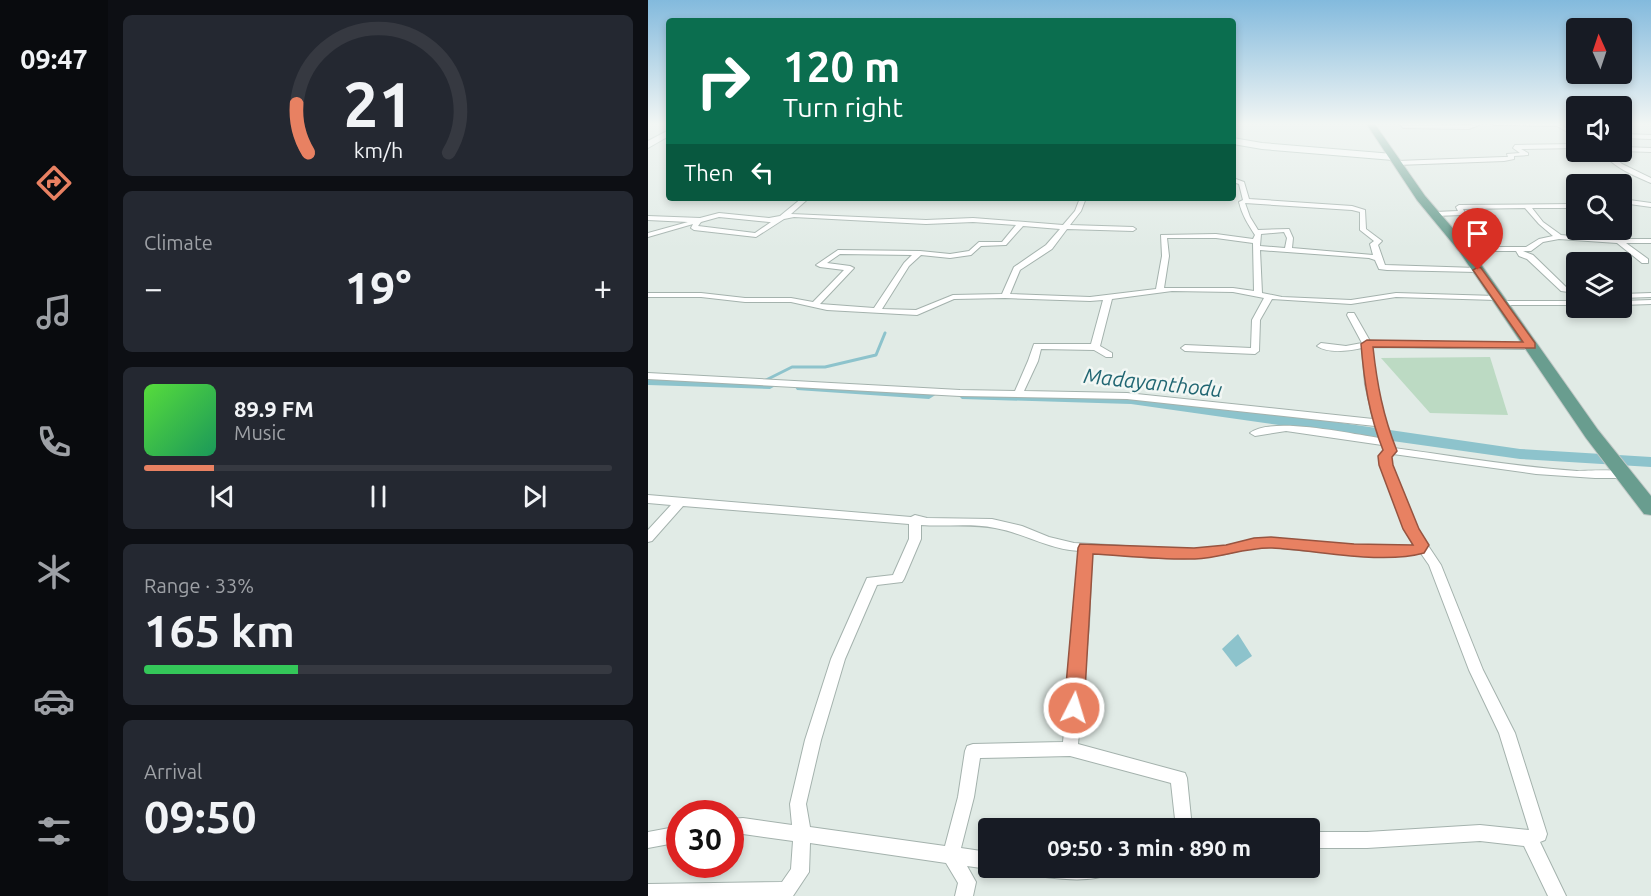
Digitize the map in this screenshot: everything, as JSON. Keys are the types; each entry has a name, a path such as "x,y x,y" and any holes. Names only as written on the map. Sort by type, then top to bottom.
{"main road":[{"path":"1398,165 1420,198 1464,249 1592,434 1651,509"}],"street":[{"path":"1620,165 1651,182"},
{"path":"1236,181 1242,183 1246,201"},
{"path":"699,220 694,228 756,234 802,201"},
{"path":"1005,296 1017,268 1049,247 1078,211 1082,201"},
{"path":"1288,250 1290,238 1287,230 1257,232 1250,225 1242,202 1312,205 1363,211 1363,230 1378,241 1374,244 1382,267 1478,270"},
{"path":"1632,202 1651,205"},
{"path":"1435,214 1462,213 1459,207 1566,206"},
{"path":"1527,207 1541,223 1559,237"},
{"path":"648,235 699,220 733,215 769,220 784,216 919,222 973,220 1020,225 1133,229"},
{"path":"648,218 699,220"},
{"path":"815,305 850,268 820,265 838,252 920,253 950,256 971,254 979,244 1004,244 1020,225"},
{"path":"1250,225 1272,225"},
{"path":"1257,232 1258,293"},
{"path":"1160,290 1159,277 1167,243 1163,236 1216,236 1288,250 1370,256 1378,259"},
{"path":"1464,249 1528,249 1541,240 1559,237 1651,241"},
{"path":"1618,241 1645,261"},
{"path":"1518,249 1566,289"},
{"path":"876,310 887,300 906,263 920,253"},
{"path":"648,295 701,295 745,300 791,300 827,308 917,313 953,297 1090,299 1160,290 1233,290 1258,293 1269,297 1351,302 1396,295 1566,303"},
{"path":"1632,296 1651,295"},
{"path":"1095,347 1108,297"},
{"path":"1185,348 1255,351 1256,320 1269,297"},
{"path":"1632,303 1651,302"},
{"path":"1320,840 1367,840 1480,833 1529,838 1539,834 1507,733 1476,670 1436,566 1411,529 1386,465 1387,443 1379,423 1371,386 1367,344 1351,315"},
{"path":"1321,346 1346,349 1367,344 1531,346"},
{"path":"1018,394 1034,362 1037,346 1095,347 1104,350 1109,355"},
{"path":"648,376 1018,394 1127,396 1379,423"},
{"path":"1255,433 1286,428 1387,443 1524,471 1582,475 1623,473"},
{"path":"648,499 915,519 927,522 992,523 1018,529 1046,540 1086,548 1194,554 1226,550 1254,543 1409,551 1418,549 1421,545"},
{"path":"648,538 681,501"},
{"path":"648,893 757,894 786,891 800,872 802,834 798,804 813,740 838,659 872,581 898,579 915,539 915,519"},
{"path":"1070,749 1082,625 1086,548"},
{"path":"964,896 967,882 951,854 966,797 973,751 1070,749 1179,778 1183,818"},
{"path":"744,826 978,858"},
{"path":"648,840 666,837"},
{"path":"1529,838 1557,896"}],"green space":[{"path":"1490,357 1508,415 1430,413 1381,358"}],"water":[{"path":"1238,634 1252,656 1236,667 1222,649"}],"waterway":[{"path":"764,381 792,367 825,367 876,355 885,333"},
{"name":"Madayanthodu","path":"648,381 770,385"},
{"name":"Madayanthodu","path":"802,387 929,394"},
{"name":"Madayanthodu","path":"967,396 1131,399 1520,454 1651,462"}],"route":[{"path":"1074,708 1086,548 1194,554 1226,550 1254,543 1354,550 1409,551 1418,549 1421,545 1411,529 1386,465 1385,456 1390,451 1379,423 1371,386 1367,344 1412,342 1531,346 1478,270"}]}
